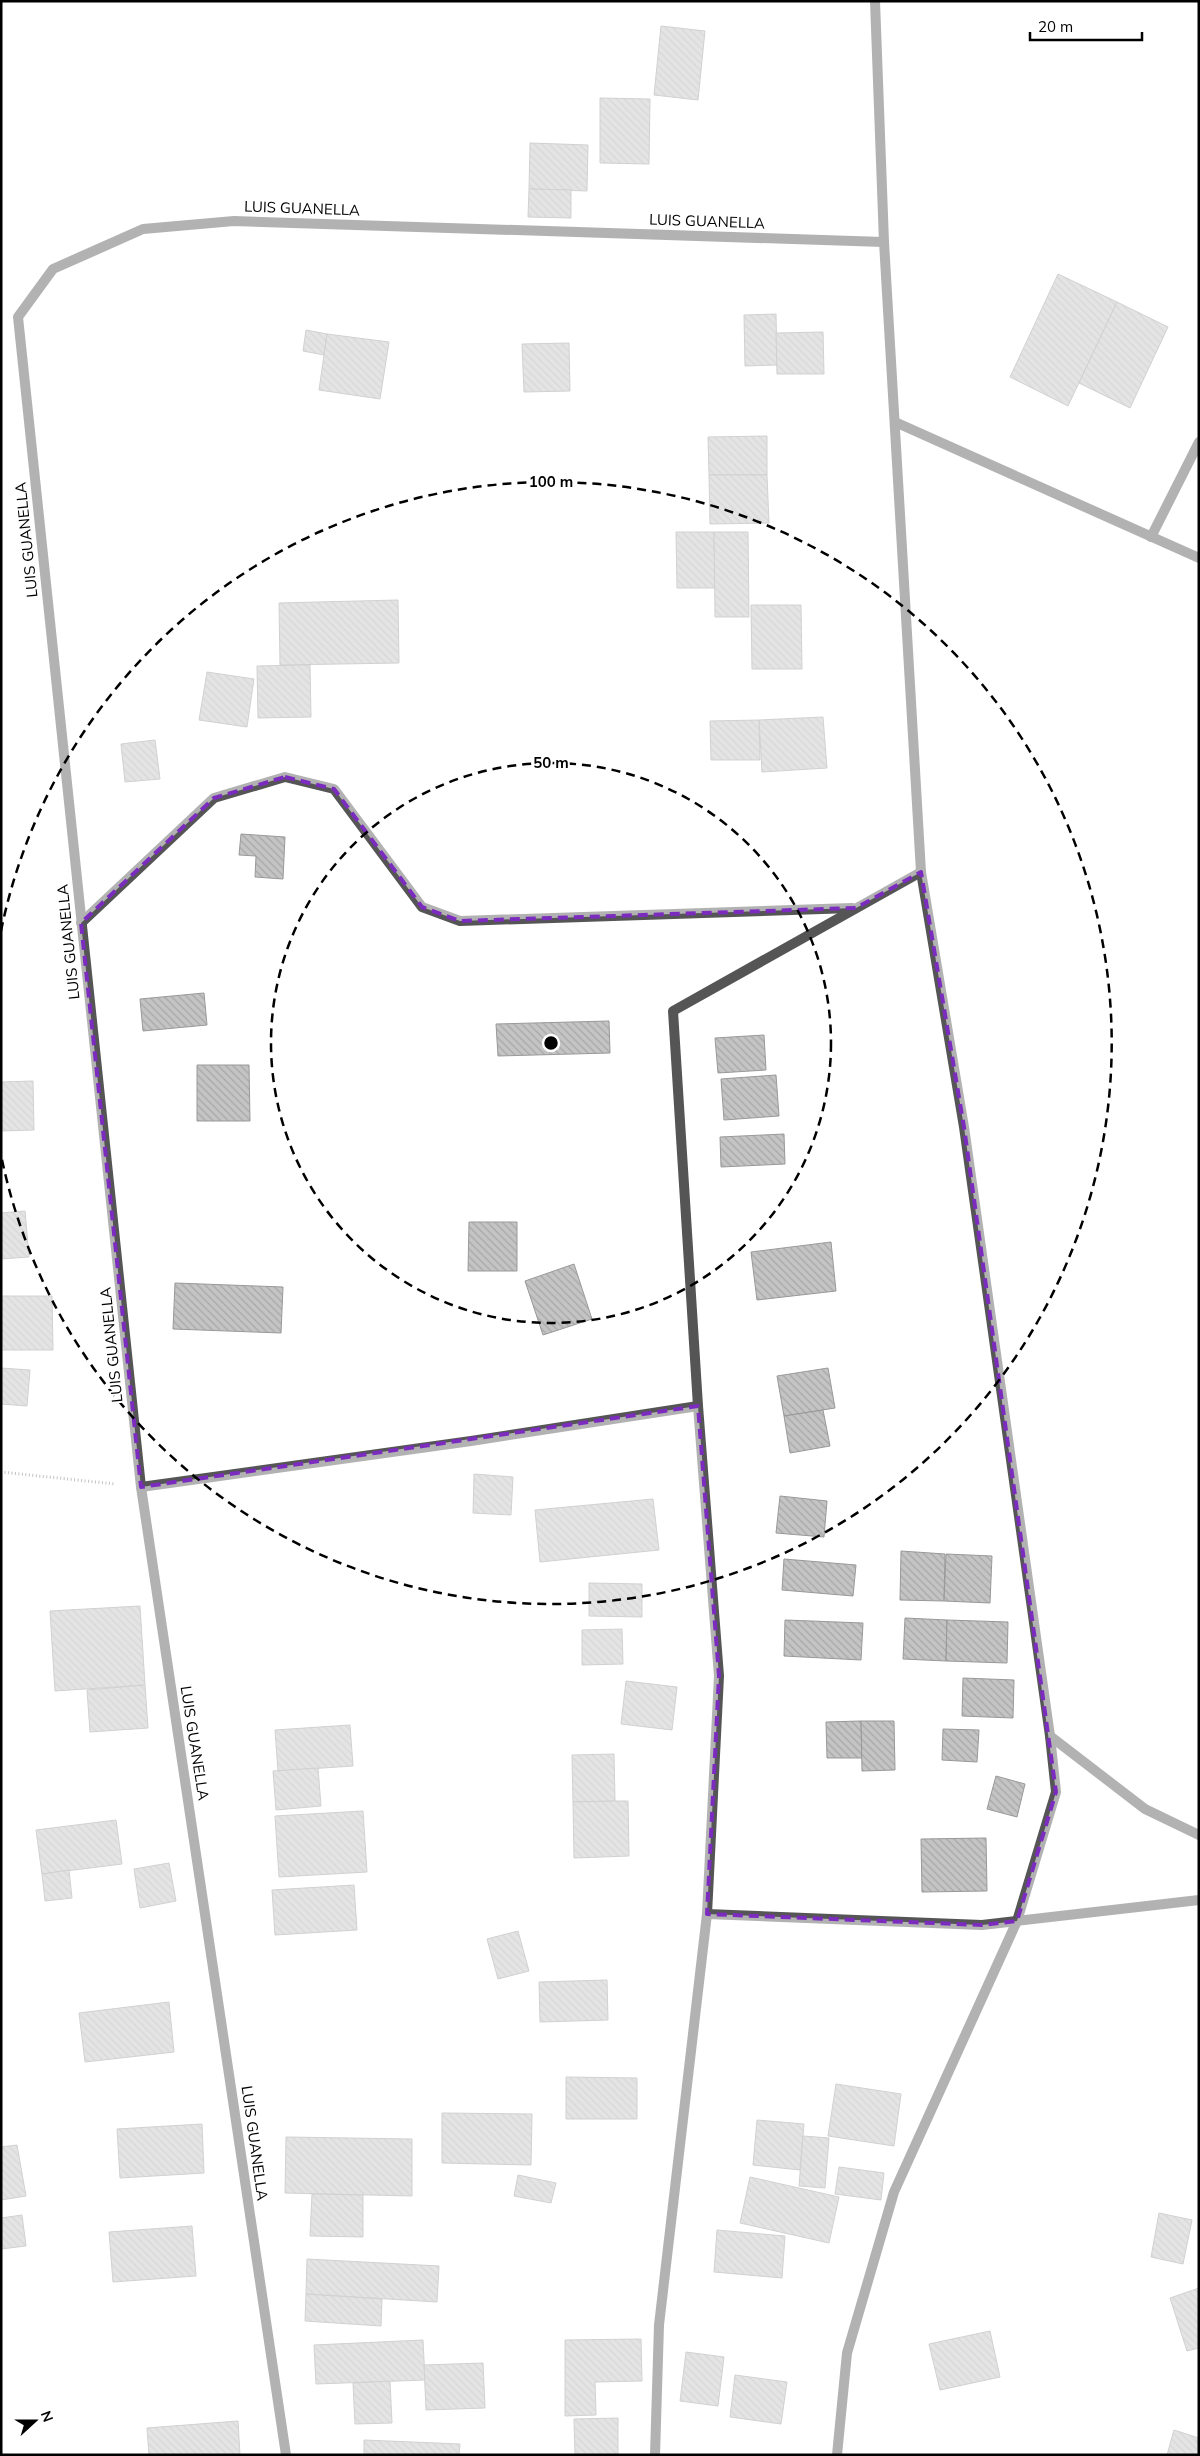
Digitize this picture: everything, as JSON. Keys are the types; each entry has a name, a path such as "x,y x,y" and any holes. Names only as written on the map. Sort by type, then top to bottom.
{"street":[{"path":"837,2455 847,2353 894,2192 1017,1921 1056,1792 1050,1736 965,1137 921,872 884,242 875,1"},
{"name":"LUIS GUANELLA","path":"286,2455 140,1486 18,317 53,269 143,229 234,221 884,242"},
{"path":"895,422 1199,558"},
{"path":"1152,537 1199,442"},
{"path":"81,923 214,798 285,777 334,789 422,907 460,921 856,908"},
{"path":"654,2455 659,2325 707,1914 719,1676 698,1406 673,1011 921,872"},
{"path":"140,1486 471,1441 698,1406"},
{"path":"1050,1736 1145,1809 1199,1835"},
{"path":"707,1914 982,1925 1199,1900"}],"path":[{"path":"1,1472 140,1486"}],"highlighted area":[{"path":"285,777 334,789 422,907 460,921 856,908 921,872 964,1127 1056,1792 1017,1921 982,1925 707,1914 719,1676 698,1406 141,1487 81,923 214,798"}],"building":[{"path":"661,26 705,31 698,100 654,95"},
{"path":"600,98 650,99 649,164 600,163"},
{"path":"530,143 588,145 587,191 529,189"},
{"path":"529,189 571,190 571,218 528,217"},
{"path":"1058,274 1117,302 1068,406 1010,377"},
{"path":"1117,302 1168,327 1130,408 1079,383"},
{"path":"776,314 777,365 745,366 744,315"},
{"path":"306,330 327,334 324,355 303,351"},
{"path":"823,332 824,374 777,374 776,333"},
{"path":"327,334 389,342 380,399 319,390"},
{"path":"569,343 570,391 524,392 522,344"},
{"path":"767,436 767,475 709,475 708,437"},
{"path":"709,475 767,475 769,523 710,524"},
{"path":"676,532 714,532 715,588 677,588"},
{"path":"714,532 748,532 749,617 715,617"},
{"path":"398,600 399,663 280,665 279,603"},
{"path":"751,605 801,605 802,669 752,669"},
{"path":"310,665 311,717 258,718 257,666"},
{"path":"207,672 254,679 247,727 199,720"},
{"path":"823,717 827,768 762,772 759,720"},
{"path":"759,720 760,760 711,760 710,721"},
{"path":"155,740 160,779 125,782 121,744"},
{"path":"241,834 285,837 283,879 255,877 256,856 239,855"},
{"path":"204,993 207,1025 143,1031 140,999"},
{"path":"609,1021 610,1053 498,1056 496,1024"},
{"path":"764,1035 766,1070 718,1073 715,1038"},
{"path":"197,1065 249,1065 250,1121 197,1121"},
{"path":"776,1075 779,1116 724,1120 721,1079"},
{"path":"33,1081 34,1130 1,1131 1,1082"},
{"path":"784,1134 785,1164 721,1167 720,1137"},
{"path":"25,1211 29,1257 1,1259 1,1213"},
{"path":"469,1222 517,1222 517,1271 468,1271"},
{"path":"831,1242 836,1291 757,1300 751,1252"},
{"path":"574,1264 592,1319 543,1335 525,1281"},
{"path":"175,1283 283,1287 281,1333 173,1329"},
{"path":"1,1296 52,1296 53,1350 1,1350"},
{"path":"1,1368 30,1370 27,1406 1,1404"},
{"path":"828,1368 835,1408 784,1416 777,1376"},
{"path":"823,1410 830,1446 790,1453 784,1416"},
{"path":"474,1474 513,1477 511,1515 473,1513"},
{"path":"780,1496 827,1501 824,1537 776,1533"},
{"path":"653,1499 659,1550 540,1562 535,1510"},
{"path":"901,1551 945,1554 944,1601 900,1600"},
{"path":"946,1554 992,1556 990,1603 944,1601"},
{"path":"784,1559 856,1565 853,1596 782,1590"},
{"path":"589,1583 642,1584 642,1617 589,1616"},
{"path":"140,1606 145,1685 55,1691 50,1611"},
{"path":"905,1618 947,1620 946,1661 903,1659"},
{"path":"785,1620 863,1623 861,1660 784,1656"},
{"path":"947,1620 1008,1622 1007,1663 946,1661"},
{"path":"622,1629 623,1664 582,1665 582,1630"},
{"path":"963,1678 1014,1680 1013,1718 962,1716"},
{"path":"626,1681 677,1687 672,1730 621,1724"},
{"path":"145,1685 148,1728 90,1732 87,1690"},
{"path":"861,1721 862,1758 827,1758 826,1722"},
{"path":"861,1721 894,1721 895,1770 862,1771"},
{"path":"350,1725 353,1766 278,1771 275,1730"},
{"path":"943,1729 979,1730 977,1762 942,1760"},
{"path":"614,1754 615,1801 573,1802 572,1755"},
{"path":"318,1768 321,1806 276,1810 273,1771"},
{"path":"996,1776 1025,1784 1017,1817 987,1809"},
{"path":"628,1801 629,1856 574,1858 573,1802"},
{"path":"363,1811 367,1872 279,1877 275,1816"},
{"path":"116,1820 122,1864 42,1874 36,1830"},
{"path":"986,1838 987,1891 922,1892 921,1839"},
{"path":"169,1863 176,1901 140,1908 134,1869"},
{"path":"69,1870 72,1898 45,1901 42,1874"},
{"path":"354,1885 357,1930 275,1935 272,1890"},
{"path":"518,1931 529,1971 498,1979 487,1939"},
{"path":"607,1980 608,2020 540,2022 539,1982"},
{"path":"169,2002 174,2052 85,2062 79,2013"},
{"path":"566,2077 637,2078 637,2119 566,2119"},
{"path":"836,2084 901,2094 894,2146 828,2136"},
{"path":"442,2113 532,2114 531,2165 442,2163"},
{"path":"757,2120 804,2124 800,2170 753,2165"},
{"path":"202,2124 204,2173 120,2178 117,2129"},
{"path":"803,2136 829,2138 825,2188 799,2186"},
{"path":"286,2137 412,2139 412,2196 285,2193"},
{"path":"17,2145 26,2196 1,2200 1,2147"},
{"path":"839,2167 884,2173 881,2200 835,2194"},
{"path":"518,2175 556,2183 551,2203 514,2196"},
{"path":"750,2177 839,2197 829,2243 740,2223"},
{"path":"312,2194 363,2195 363,2237 310,2236"},
{"path":"1159,2213 1192,2220 1183,2264 1151,2257"},
{"path":"22,2215 26,2246 1,2249 1,2218"},
{"path":"192,2226 196,2276 113,2282 109,2232"},
{"path":"717,2230 785,2236 782,2278 714,2272"},
{"path":"307,2259 439,2266 437,2302 306,2294"},
{"path":"1199,2288 1199,2348 1187,2351 1170,2298"},
{"path":"306,2294 382,2299 381,2326 305,2321"},
{"path":"990,2331 1000,2377 940,2390 929,2344"},
{"path":"641,2339 642,2381 595,2382 596,2415 565,2416 565,2340"},
{"path":"423,2340 425,2380 316,2384 314,2345"},
{"path":"686,2352 724,2357 718,2406 680,2401"},
{"path":"483,2363 485,2408 426,2410 424,2365"},
{"path":"735,2375 787,2382 781,2424 730,2417"},
{"path":"390,2381 392,2423 355,2424 353,2383"},
{"path":"618,2418 618,2455 575,2455 574,2419"},
{"path":"238,2421 240,2455 149,2455 147,2428"},
{"path":"1174,2430 1199,2438 1199,2455 1167,2455"},
{"path":"364,2440 460,2444 459,2455 364,2455"}]}
